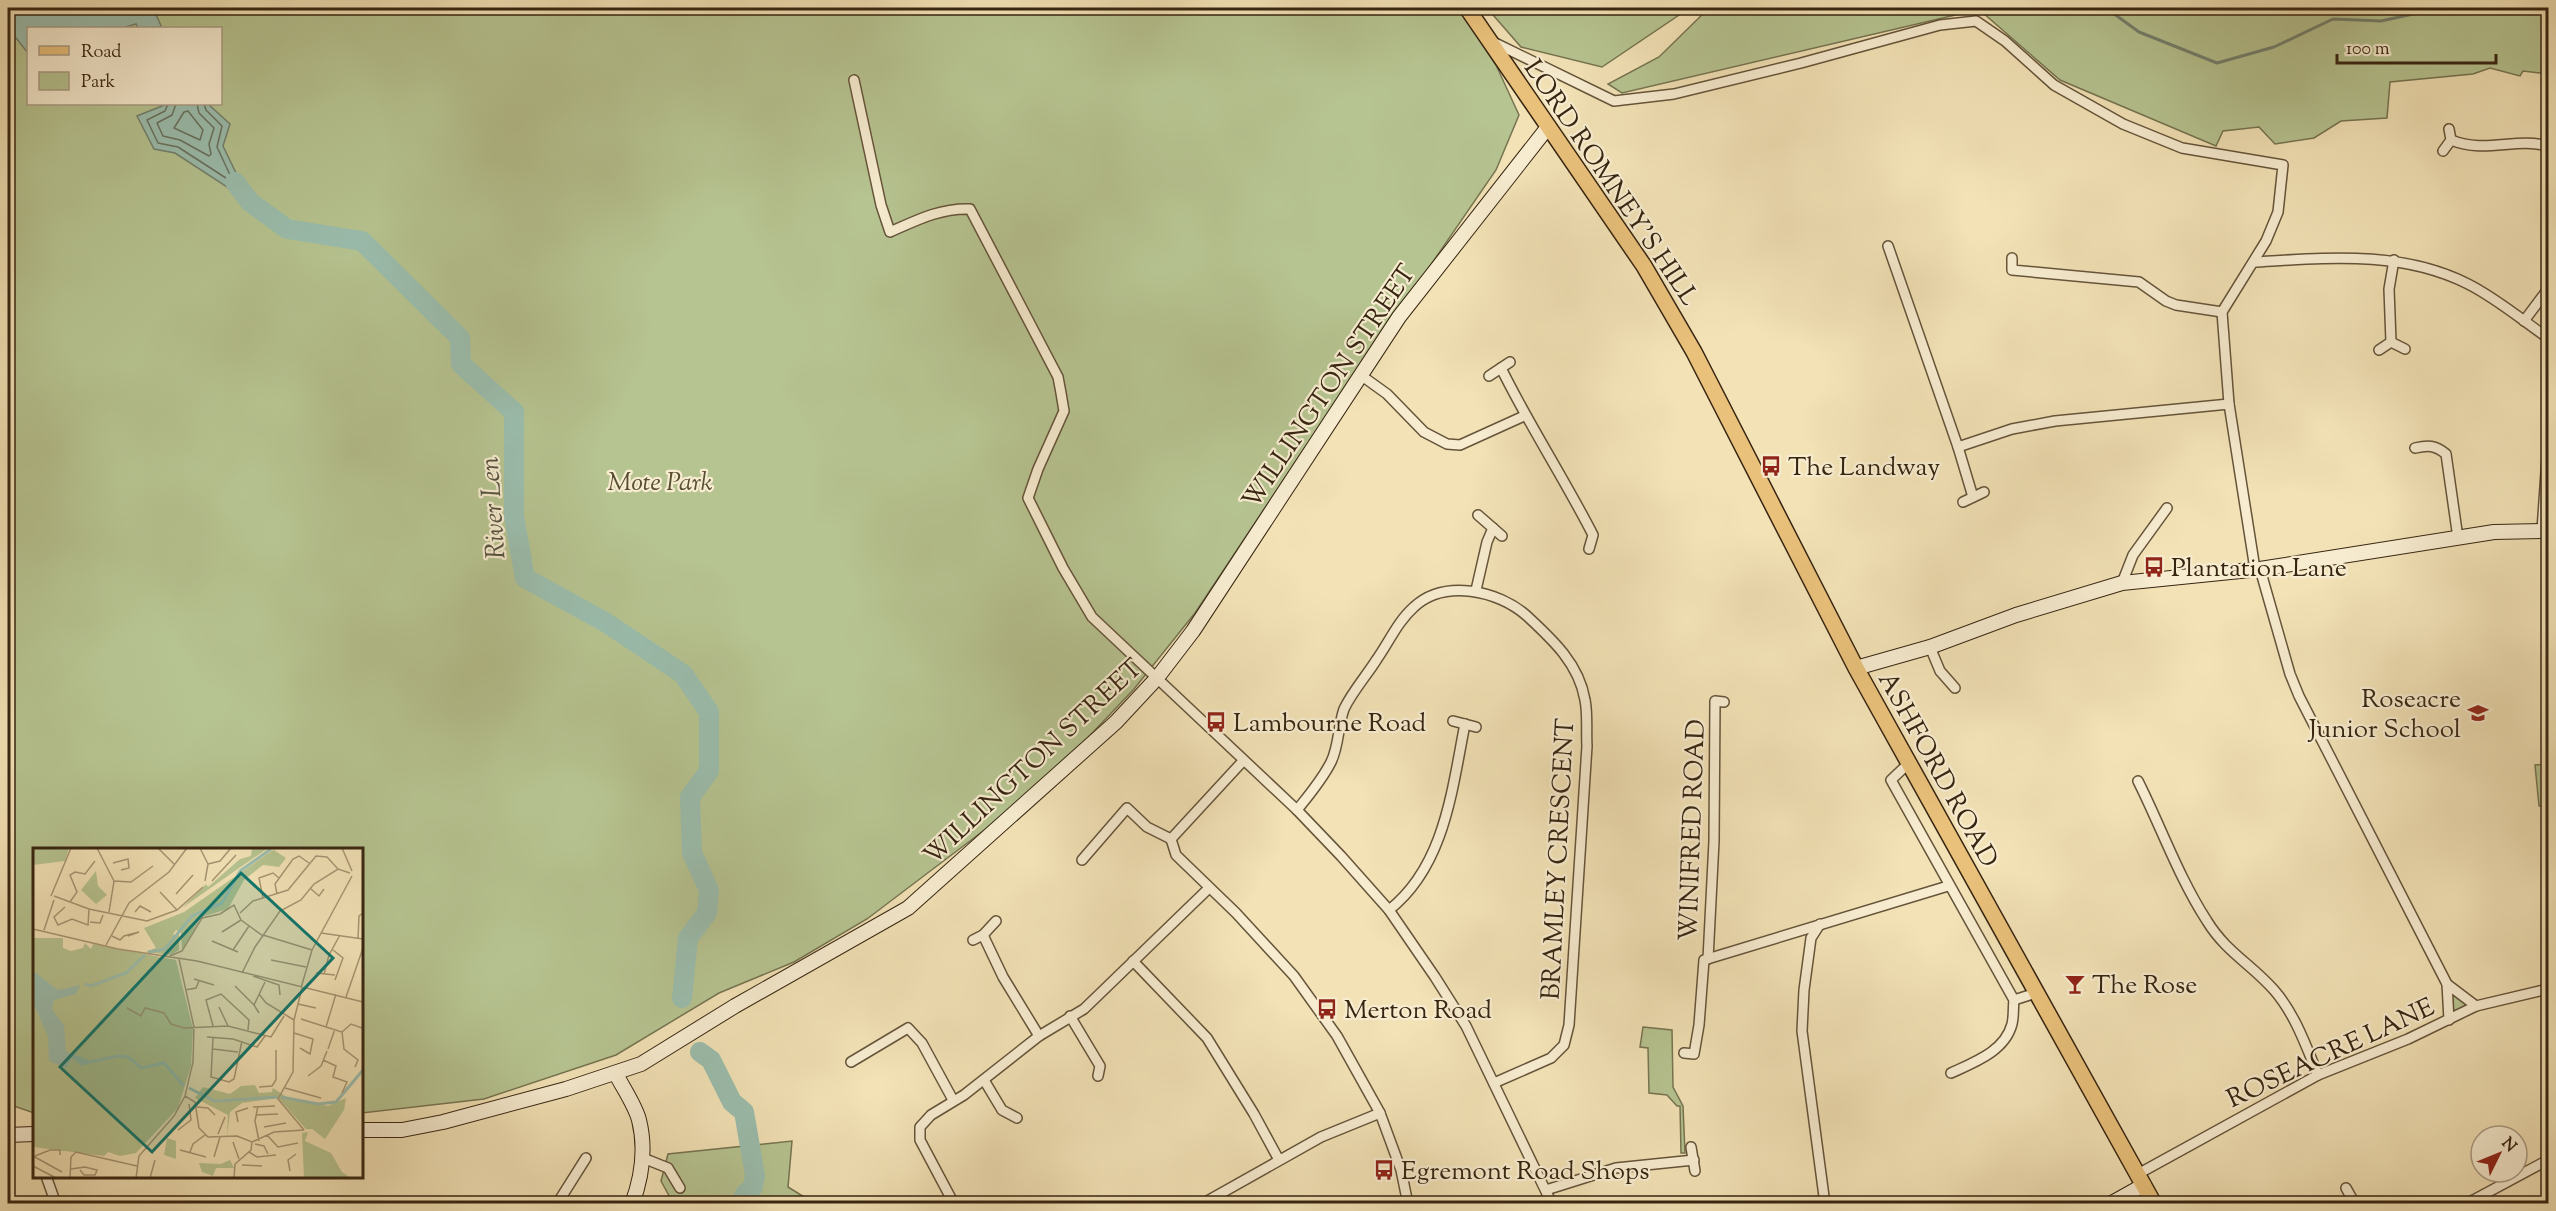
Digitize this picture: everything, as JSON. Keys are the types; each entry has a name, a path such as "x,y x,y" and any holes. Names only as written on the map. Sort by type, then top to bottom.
{"main road":[{"path":"1467,8 1488,40"},
{"name":"LORD ROMNEY'S HILL","path":"1488,40 1644,266 1694,352"},
{"name":"ASHFORD ROAD","path":"1694,352 1856,668 2154,1203"}],"street":[{"path":"1488,40 1614,101 1674,94 1801,63 1940,25 1976,21 2005,41 2054,85 2123,124 2182,148 2283,165 2278,212 2254,262 2223,312 2229,404 2257,569 2290,674 2300,696 2447,984 2449,1020"},
{"path":"854,80 881,205 890,232 931,213 951,209 970,209 1058,377 1064,411 1038,469 1029,498 1063,568 1092,617 1297,810 1389,910 1460,1016 1552,1203"},
{"name":"WILLINGTON STREET","path":"363,1130 402,1130 443,1122 616,1074 641,1064 735,1006 908,908 1081,755 1157,678 1193,631 1412,300 1548,127"},
{"path":"2443,151 2451,140 2449,129"},
{"path":"2451,140 2464,145 2487,147 2532,142 2548,146"},
{"path":"1888,246 1958,447 1973,497"},
{"path":"2012,258 2012,270 2139,282 2166,301 2176,305 2223,312"},
{"path":"2254,262 2328,258 2394,260 2437,271 2468,284 2548,338"},
{"path":"2391,342 2389,289 2394,260"},
{"path":"2524,321 2548,289"},
{"path":"2391,342 2405,349"},
{"path":"2379,350 2391,342"},
{"path":"1489,376 1510,362"},
{"path":"1501,368 1524,416 1568,487 1593,535 1590,549"},
{"path":"1362,376 1387,394 1424,432 1447,444 1460,445 1524,416"},
{"path":"1958,447 2012,429 2055,421 2229,404"},
{"path":"1856,668 1930,647 2016,615 2122,583 2257,569 2503,532 2546,531 2548,443"},
{"path":"2415,448 2427,445 2437,447 2446,454 2458,538"},
{"path":"1963,502 1984,492"},
{"path":"2122,583 2133,555 2167,508"},
{"path":"1478,515 1502,536"},
{"path":"1476,590 1487,542 1493,528"},
{"name":"BRAMLEY CRESCENT","path":"1297,810 1321,780 1332,759 1345,708 1413,608 1431,594 1476,590 1496,598 1523,613 1569,659 1581,683 1586,702 1587,746 1569,1025 1564,1045 1551,1058 1494,1083"},
{"path":"1930,647 1940,671 1955,688"},
{"name":"WINIFRED ROAD","path":"1684,1053 1694,1054 1706,960 1715,831 1719,701"},
{"path":"1453,721 1476,727"},
{"path":"1389,910 1406,897 1424,871 1440,832 1453,793 1465,724"},
{"path":"1171,838 1244,761"},
{"path":"1909,764 1891,780 1948,886 2014,1000 2012,1024 2002,1044 1968,1069 1951,1073"},
{"path":"2138,781 2207,921 2231,953 2256,972 2281,998 2297,1027 2318,1075"},
{"path":"1082,860 1127,808 1147,827 1171,838 1176,855 1236,913 1315,1003 1355,1066 1380,1113 1401,1170 1408,1203"},
{"path":"1706,960 1948,886"},
{"path":"954,1203 924,1149 920,1127 931,1115 964,1095 1039,1036 1084,1009 1209,889"},
{"path":"973,940 983,935 996,921"},
{"path":"1820,924 1811,938 1804,990 1802,1031 1825,1203"},
{"path":"983,935 1003,977 1039,1036"},
{"path":"1133,961 1207,1038 1254,1114 1279,1160"},
{"path":"2447,984 2476,1006"},
{"name":"ROSEACRE LANE","path":"2141,1179 2318,1075 2408,1039 2476,1006 2548,990"},
{"path":"2014,1000 2036,993"},
{"path":"1070,1016 1100,1066 1098,1076"},
{"path":"851,1062 908,1028 922,1043 953,1100"},
{"path":"616,1074 639,1119 643,1158 638,1187 632,1203"},
{"path":"984,1080 1002,1110 1017,1118"},
{"path":"1202,1203 1321,1137 1380,1113"},
{"path":"8,1135 33,1134"},
{"path":"1691,1147 1695,1171"},
{"path":"557,1203 586,1158"},
{"path":"643,1158 668,1168 680,1188"},
{"path":"1546,1191 1616,1168 1694,1160"},
{"path":"2466,1203 2548,1160"},
{"path":"47,1178 56,1203"},
{"path":"2110,1203 2141,1179"},
{"path":"2346,1188 2355,1203"}],"green space":[{"name":"Mote Park","path":"8,8 1459,8 1496,65 1519,115 1496,170 1298,458 1195,613 1134,689 1060,767 987,828 867,919 794,962 719,993 616,1055 484,1099 363,1113 363,848 33,848 33,1113 8,1104"},
{"path":"1487,8 1684,8 1682,13 1602,67 1521,47"},
{"path":"1709,8 2548,8 2548,74 2523,71 2520,76 2490,68 2473,74 2390,82 2387,118 2341,121 2314,138 2275,144 2259,127 2223,131 2216,146 2060,80 1983,13 1964,13 1622,93 1608,84 1659,57"},
{"path":"2548,764 2548,805 2539,806 2535,765"},
{"path":"2448,991 2476,1006 2449,1020"},
{"path":"1643,1027 1672,1030 1673,1087 1683,1106 1685,1153 1681,1153 1680,1106 1677,1106 1667,1095 1649,1093 1648,1048 1640,1047"},
{"path":"792,1141 788,1187 814,1203 673,1203 661,1181 668,1154"}],"water":[{"path":"8,8 153,8 162,27 138,27 136,24 126,27 27,27 27,52 8,28"},
{"path":"164,105 209,105 230,124 223,146 250,202 175,153 154,149 137,116"}],"waterway":[{"path":"2106,8 2139,32 2217,63 2274,47 2333,19 2381,21 2441,8"},
{"name":"River Len","path":"235,182 250,202 287,229 362,241 460,338 461,364 514,412 514,516 525,578 605,622 683,674 709,712 709,771 690,797 692,853 709,890 707,913 688,938 682,998"},
{"name":"River Len","path":"700,1052 711,1060 732,1102 744,1112 755,1175 753,1187 745,1194 741,1204"}],"place":[{"name":"The Landway","path":"1771,466"},
{"name":"Plantation Lane","path":"2154,567"},
{"name":"Roseacre Junior School","path":"2478,713"},
{"name":"Lambourne Road","path":"1216,722"},
{"name":"The Rose","path":"2075,984"},
{"name":"Merton Road","path":"1327,1009"},
{"name":"Egremont Road Shops","path":"1384,1170"}]}
